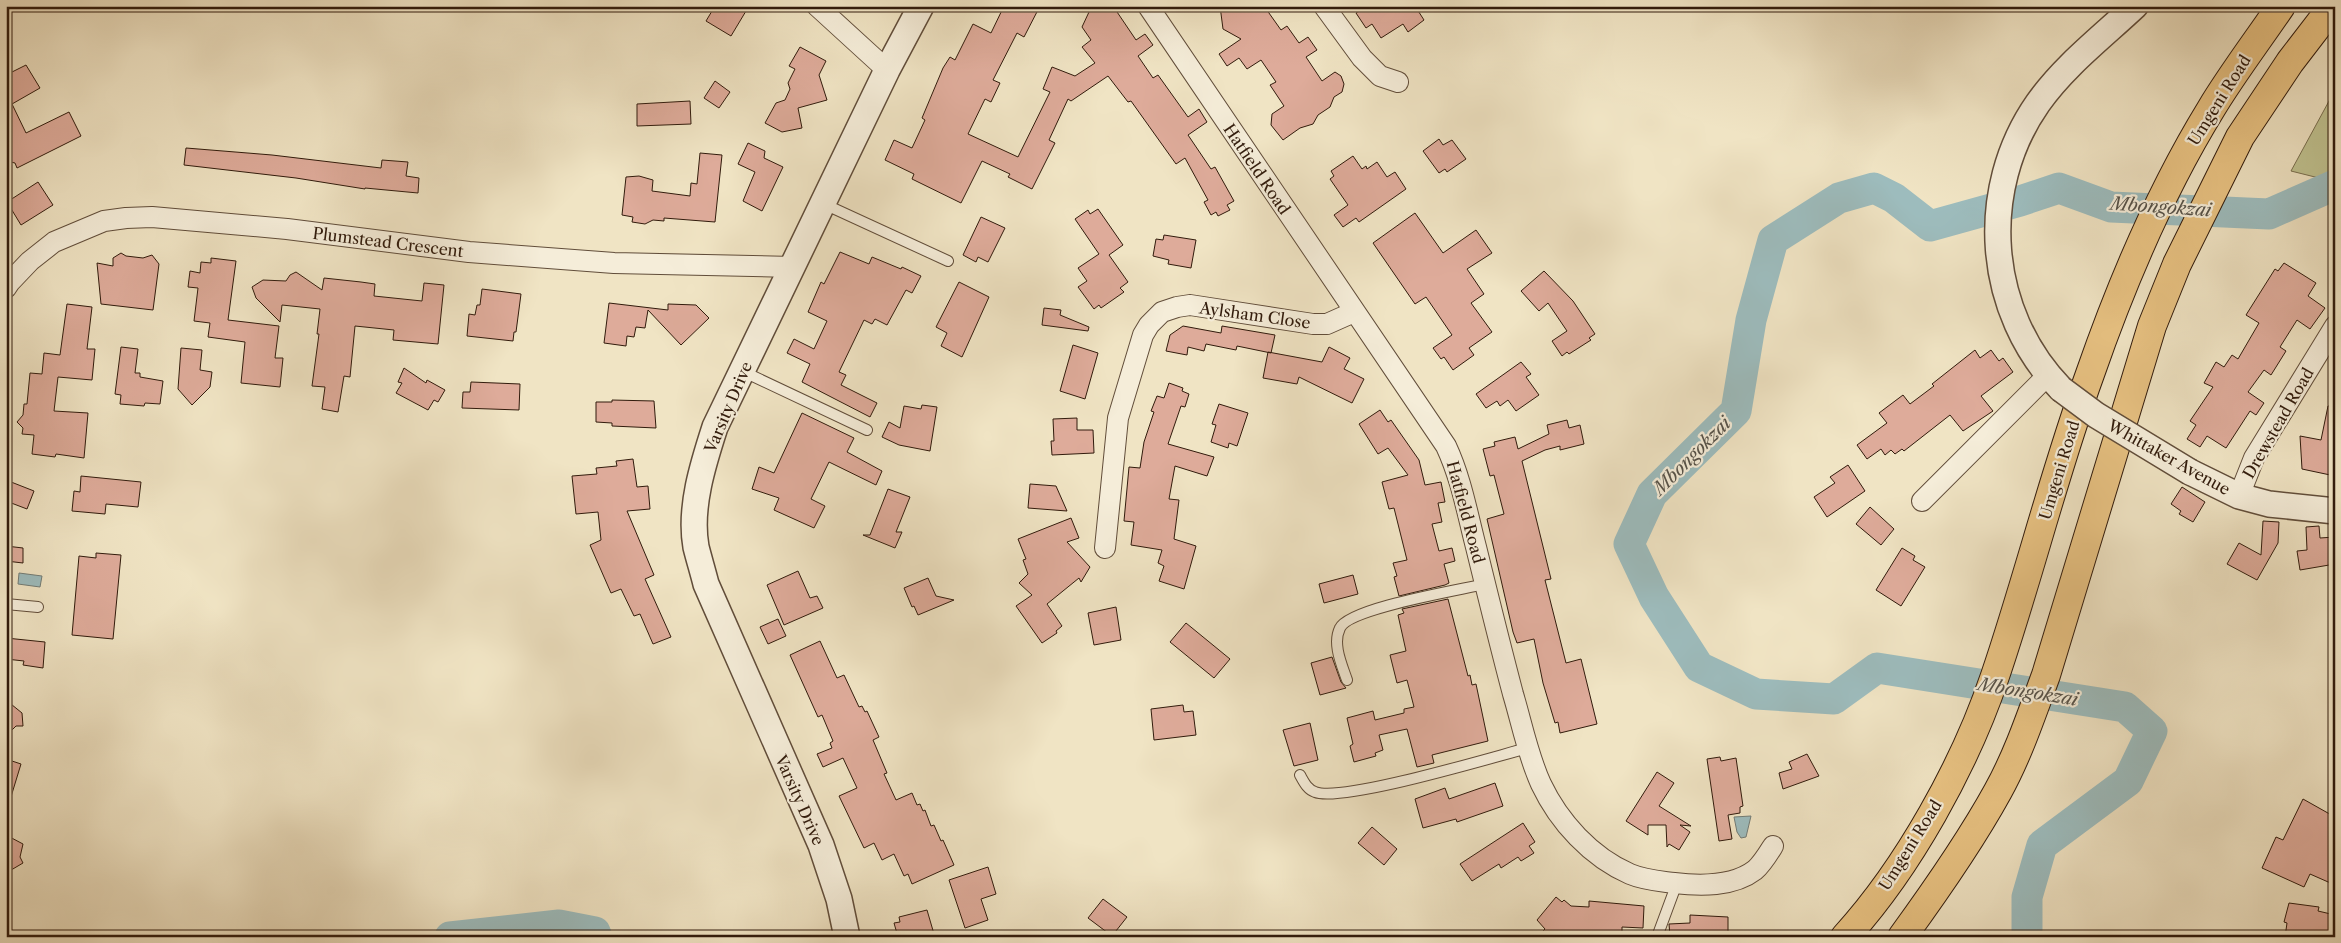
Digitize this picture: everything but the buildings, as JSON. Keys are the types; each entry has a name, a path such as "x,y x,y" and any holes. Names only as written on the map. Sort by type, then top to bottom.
{"highway":[{"name":"Umgeni Road","path":"1845,937 1888,883 1916,841 1951,777 1991,686 2089,376 2129,270 2174,176 2211,109 2282,6"},
{"path":"1902,937 1956,863 1999,789 2034,709 2152,326 2177,264 2245,130 2290,62 2333,6"}],"street":[{"path":"817,6 887,70"},
{"name":"Hatfield Road","path":"1148,6 1446,446 1463,490 1485,584 1528,748 1541,784 1564,821 1578,837 1601,857 1630,874 1648,880 1698,886 1722,883 1743,877 1756,870 1773,846"},
{"path":"1324,6 1362,58 1380,76 1398,82"},
{"name":"Whittaker Avenue","path":"2135,6 2063,75 2038,104 2014,143 1999,209 1998,249 2009,304 2030,351 2054,382 2096,415 2190,472 2239,496 2270,504 2335,511"},
{"name":"Varsity Drive","path":"847,937 840,899 821,846 714,604 696,545 695,517 706,454 715,427 915,9"},
{"name":"Plumstead Crescent","path":"6,288 30,262 54,242 104,221 143,217 287,229 469,252 614,263 793,267"},
{"name":"Aylsham Close","path":"1105,548 1116,433 1121,402 1143,335 1155,318 1170,309 1190,306 1313,324 1332,322 1354,312"},
{"name":"Drewstead Road","path":"2239,496 2254,458 2335,326"},
{"path":"1922,501 2054,382"}],"lane":[{"path":"823,204 948,261"},
{"path":"742,371 867,430"},
{"path":"1347,680 1338,653 1338,635 1343,623 1350,618 1374,609 1485,584"},
{"path":"6,604 38,607"},
{"path":"1300,775 1305,784 1316,793 1339,793 1408,779 1528,748"},
{"path":"1657,937 1676,883"}],"green space":[{"path":"2335,90 2335,182 2291,171"}],"water":[{"path":"19,573 42,576 40,587 18,584"},
{"path":"1751,816 1746,837 1741,838 1737,832 1734,817"}],"waterway":[{"name":"Mbongokzai","path":"2027,937 2027,897 2042,845 2128,781 2152,731 2125,707 1877,668 1834,699 1756,694 1699,667 1654,597 1629,544 1652,494 1736,411 1751,320 1773,240 1839,198 1874,188 1894,198 1930,226 2059,188 2111,207 2269,214 2335,185"},
{"path":"450,937 559,925 595,932 597,937"}]}
